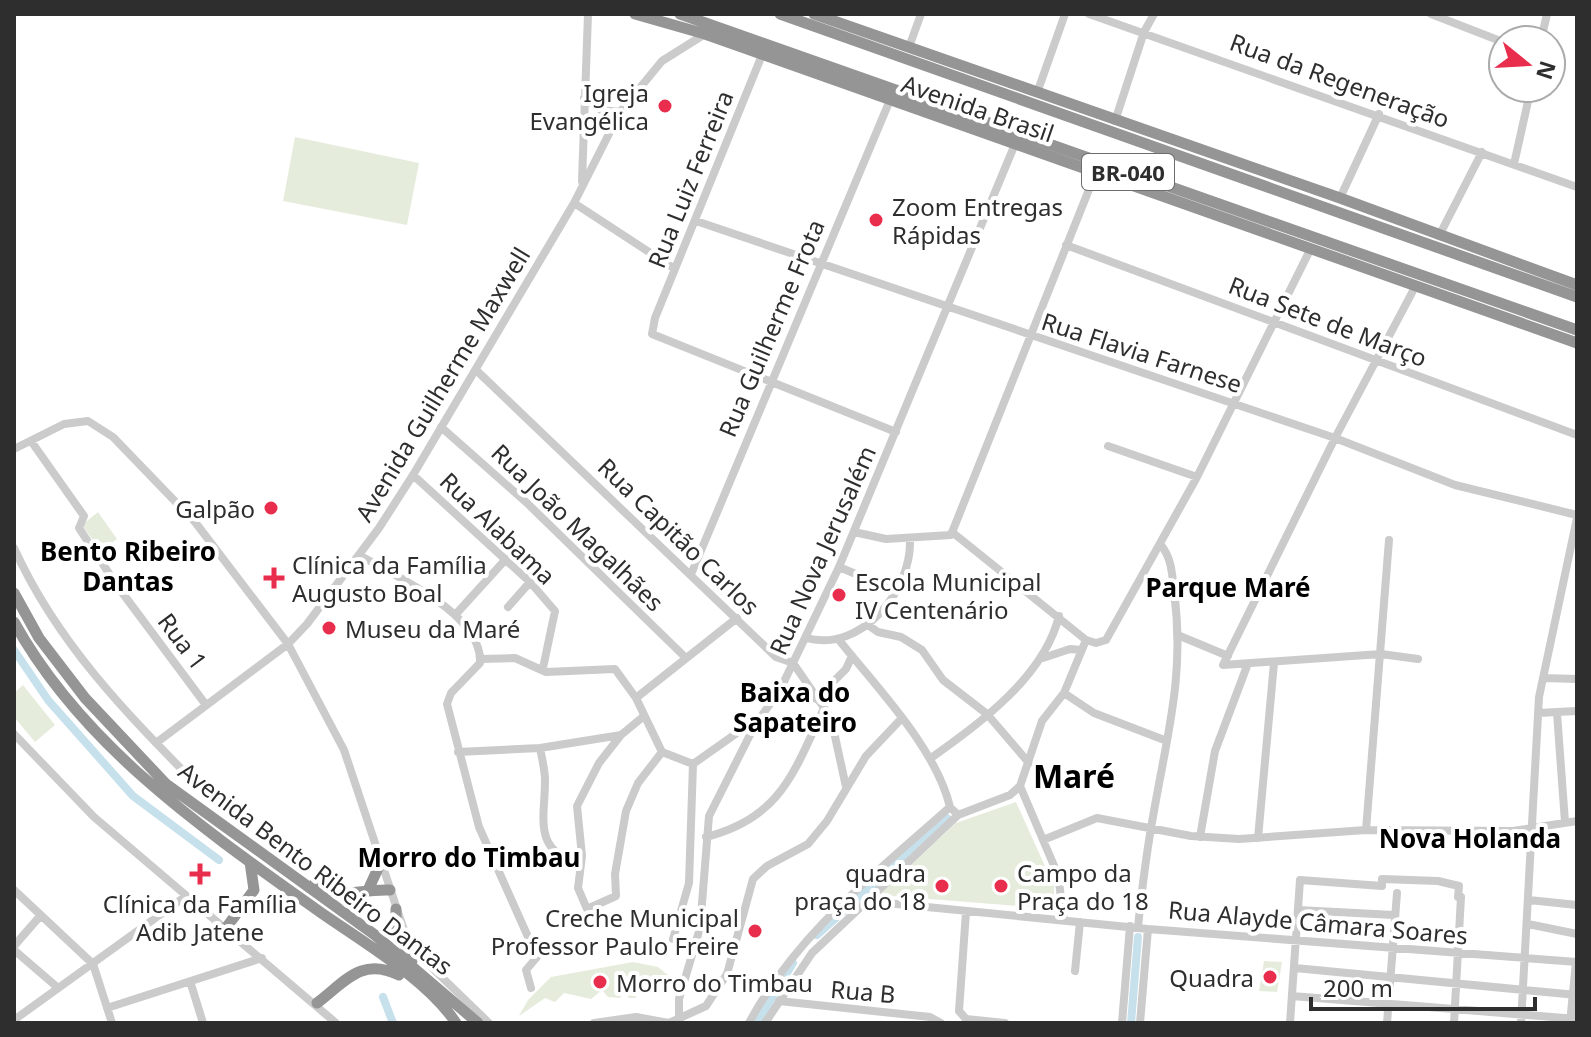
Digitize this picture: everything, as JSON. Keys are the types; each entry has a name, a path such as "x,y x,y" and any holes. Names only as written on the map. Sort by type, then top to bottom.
{"highway":[{"name":"Avenida Brasil","path":"635,14 705,34 1577,343"},
{"name":"Avenida Brasil","path":"680,14 1577,330"},
{"name":"Avenida Brasil","path":"780,14 1577,297"},
{"path":"798,14 879,48"},
{"name":"Avenida Brasil","path":"814,14 1340,198 1491,256 1577,285"},
{"path":"705,34 815,60"},
{"path":"1229,172 1251,175 1450,245 1491,256"},
{"path":"1414,271 1471,306"},
{"name":"Avenida Bento Ribeiro Dantas","path":"14,593 39,638 85,698 162,780 414,965 478,1023"},
{"name":"Avenida Bento Ribeiro Dantas","path":"14,622 31,652 85,719 156,790 417,984 454,1019"},
{"path":"226,928 254,890 250,862"},
{"path":"369,888 380,864"},
{"path":"299,878 347,896 369,888 390,890"},
{"path":"396,909 396,927 414,965"},
{"path":"317,1003 363,969 373,967 417,984"}],"street":[{"path":"582,186 588,14"},
{"path":"909,47 921,14"},
{"path":"1037,93 1065,14"},
{"name":"Rua da Regeneração","path":"1089,14 1379,114 1577,187"},
{"path":"1115,121 1144,32 1154,14"},
{"path":"1431,14 1487,36"},
{"name":"Avenida Guilherme Maxwell","path":"156,743 288,644 359,555 413,475 476,370 574,203 620,112 662,61 705,34"},
{"name":"Rua Luiz Ferreira","path":"762,55 651,330 659,339 770,384"},
{"path":"584,98 601,110 620,112"},
{"name":"Rua Guilherme Frota","path":"692,572 890,100"},
{"path":"1514,164 1527,104"},
{"path":"1340,198 1379,114"},
{"name":"Rua Nova Jerusalém","path":"679,1018 679,999 700,928 709,816 755,725 767,712 793,663 839,567 1015,144"},
{"path":"1439,236 1482,152"},
{"path":"952,533 1096,172"},
{"path":"574,203 675,269"},
{"name":"Rua Flavia Farnese","path":"696,221 1029,336 1235,403 1455,485 1577,517"},
{"name":"Rua Sete de Março","path":"1066,245 1577,435"},
{"path":"854,532 872,539 910,539 952,533 1086,640 1096,643 1109,637 1197,477 1311,248"},
{"path":"1225,661 1335,438 1415,287"},
{"name":"Rua Capitão Carlos","path":"476,370 692,572 776,657 793,663 833,721 846,787"},
{"path":"770,384 896,432"},
{"path":"14,449 78,420 105,430 195,522 288,644 344,750 396,909 419,953 489,1023"},
{"name":"Rua João Magalhães","path":"441,427 527,503 686,658"},
{"name":"Rua 1","path":"31,441 84,516 79,528 118,587 206,705"},
{"path":"1108,446 1197,477"},
{"name":"Rua Alabama","path":"413,475 506,559 555,611 543,668"},
{"path":"1522,1019 1538,713 1577,517"},
{"path":"806,638 839,640 878,619 907,565 910,539"},
{"path":"1366,830 1389,540"},
{"path":"1122,1023 1139,927 1151,827 1180,668 1180,636 1170,558 1161,545"},
{"path":"14,548 38,600 101,684 206,794"},
{"path":"359,555 456,614 470,633 481,659"},
{"path":"456,614 506,559"},
{"path":"839,567 894,590"},
{"path":"508,607 530,582"},
{"path":"931,758 987,714 1042,658 1059,616"},
{"path":"636,698 737,618"},
{"path":"868,625 878,632 901,637 922,650 943,680 987,714 1029,763"},
{"path":"1180,636 1225,661 1247,666 1381,654 1418,659"},
{"path":"839,640 931,758 944,781 950,807 958,815"},
{"path":"765,1023 812,953 958,815 1010,795 1020,786 1042,721 1064,693 1086,640"},
{"path":"1042,658 1070,649 1082,650"},
{"path":"816,699 846,669 852,656"},
{"path":"531,988 526,970 537,957 485,844 458,752 447,698 481,659 515,658 543,668 546,672 577,669 591,673 615,669 636,698 662,752 693,764"},
{"path":"1258,838 1274,663"},
{"path":"1200,837 1215,751 1247,666"},
{"path":"1543,678 1577,679"},
{"path":"1064,693 1094,713 1167,741"},
{"path":"706,837 753,819 782,793 824,708"},
{"path":"1538,713 1577,711"},
{"path":"1557,713 1565,822"},
{"path":"644,716 621,735 599,763 577,806 582,856 578,888 587,909 616,896 615,874 626,811 638,783 662,752"},
{"path":"594,1023 636,1017 669,1023 706,1006 727,974 741,931 750,884 767,866 808,844 827,821 874,746 902,718"},
{"path":"693,764 744,728 755,725"},
{"path":"14,734 94,817 317,1003 333,1022"},
{"path":"458,752 540,748 621,735"},
{"path":"540,748 545,779 542,820 546,837 560,857 580,864"},
{"path":"673,939 689,883 693,764"},
{"path":"1020,786 1058,875 1064,920"},
{"path":"749,1023 791,956 817,927 950,807"},
{"path":"1043,840 1097,818 1200,837 1258,838 1366,830 1532,829 1577,821"},
{"path":"1290,1023 1300,880 1382,886 1382,879 1438,881 1459,886 1454,1023"},
{"path":"14,890 93,964 112,1023"},
{"path":"1387,1023 1397,893"},
{"path":"14,1020 186,896"},
{"path":"1529,900 1577,905"},
{"name":"Rua Alayde Câmara Soares","path":"866,901 1296,941 1577,962"},
{"path":"1298,910 1394,915"},
{"path":"966,912 960,1014 970,1020 1005,1023"},
{"path":"41,915 14,948 57,987"},
{"path":"1075,971 1080,922"},
{"path":"1528,924 1577,934"},
{"path":"1139,927 1140,1023"},
{"path":"107,1008 262,958"},
{"path":"1292,996 1455,1009 1522,1019 1572,1020 1577,962"},
{"path":"1295,968 1457,984 1524,987 1574,995"},
{"path":"190,981 203,1023"},
{"name":"Rua B","path":"779,1001 930,1017 941,1023"}],"green space":[{"path":"295,137 419,163 407,225 283,201"},
{"path":"98,512 117,539 101,551 82,525"},
{"path":"23,685 55,725 35,742 14,717 14,693"},
{"path":"1016,802 1054,886 1054,909 879,895 956,823"},
{"name":"Quadra","path":"1264,961 1282,962 1277,992 1259,991"},
{"path":"633,962 658,967 669,976 669,980 659,982 656,993 640,992 635,998 629,998 625,991 620,998 608,997 602,990 591,999 564,993 555,1002 545,998 519,1016 528,1000 551,977"}],"waterway":[{"path":"14,650 48,700 133,796 219,860"},
{"path":"817,935 947,818"},
{"path":"1131,1023 1138,937"},
{"path":"757,1023 793,963"},
{"path":"383,997 393,1023"}],"place":[{"name":"Igreja Evangélica","path":"665,106"},
{"name":"Zoom Entregas Rápidas","path":"876,220"},
{"name":"Galpão","path":"271,508"},
{"name":"Clínica da Família Augusto Boal","path":"274,578"},
{"name":"Escola Municipal IV Centenário","path":"839,595"},
{"name":"Museu da Maré","path":"329,628"},
{"name":"Clínica da Família Adib Jatene","path":"200,874"},
{"name":"quadra praça do 18","path":"942,886"},
{"name":"Campo da Praça do 18","path":"1001,886"},
{"name":"Creche Municipal Professor Paulo Freire","path":"755,931"},
{"name":"Quadra","path":"1270,977"},
{"name":"Morro do Timbau","path":"600,982"}],"district":[{"name":"Bento Ribeiro Dantas","path":"128,566"},
{"name":"Parque Maré","path":"1228,587"},
{"name":"Baixa do Sapateiro","path":"795,707"},
{"name":"Maré","path":"1074,775"},
{"name":"Nova Holanda","path":"1470,838"},
{"name":"Morro do Timbau","path":"469,857"}]}
